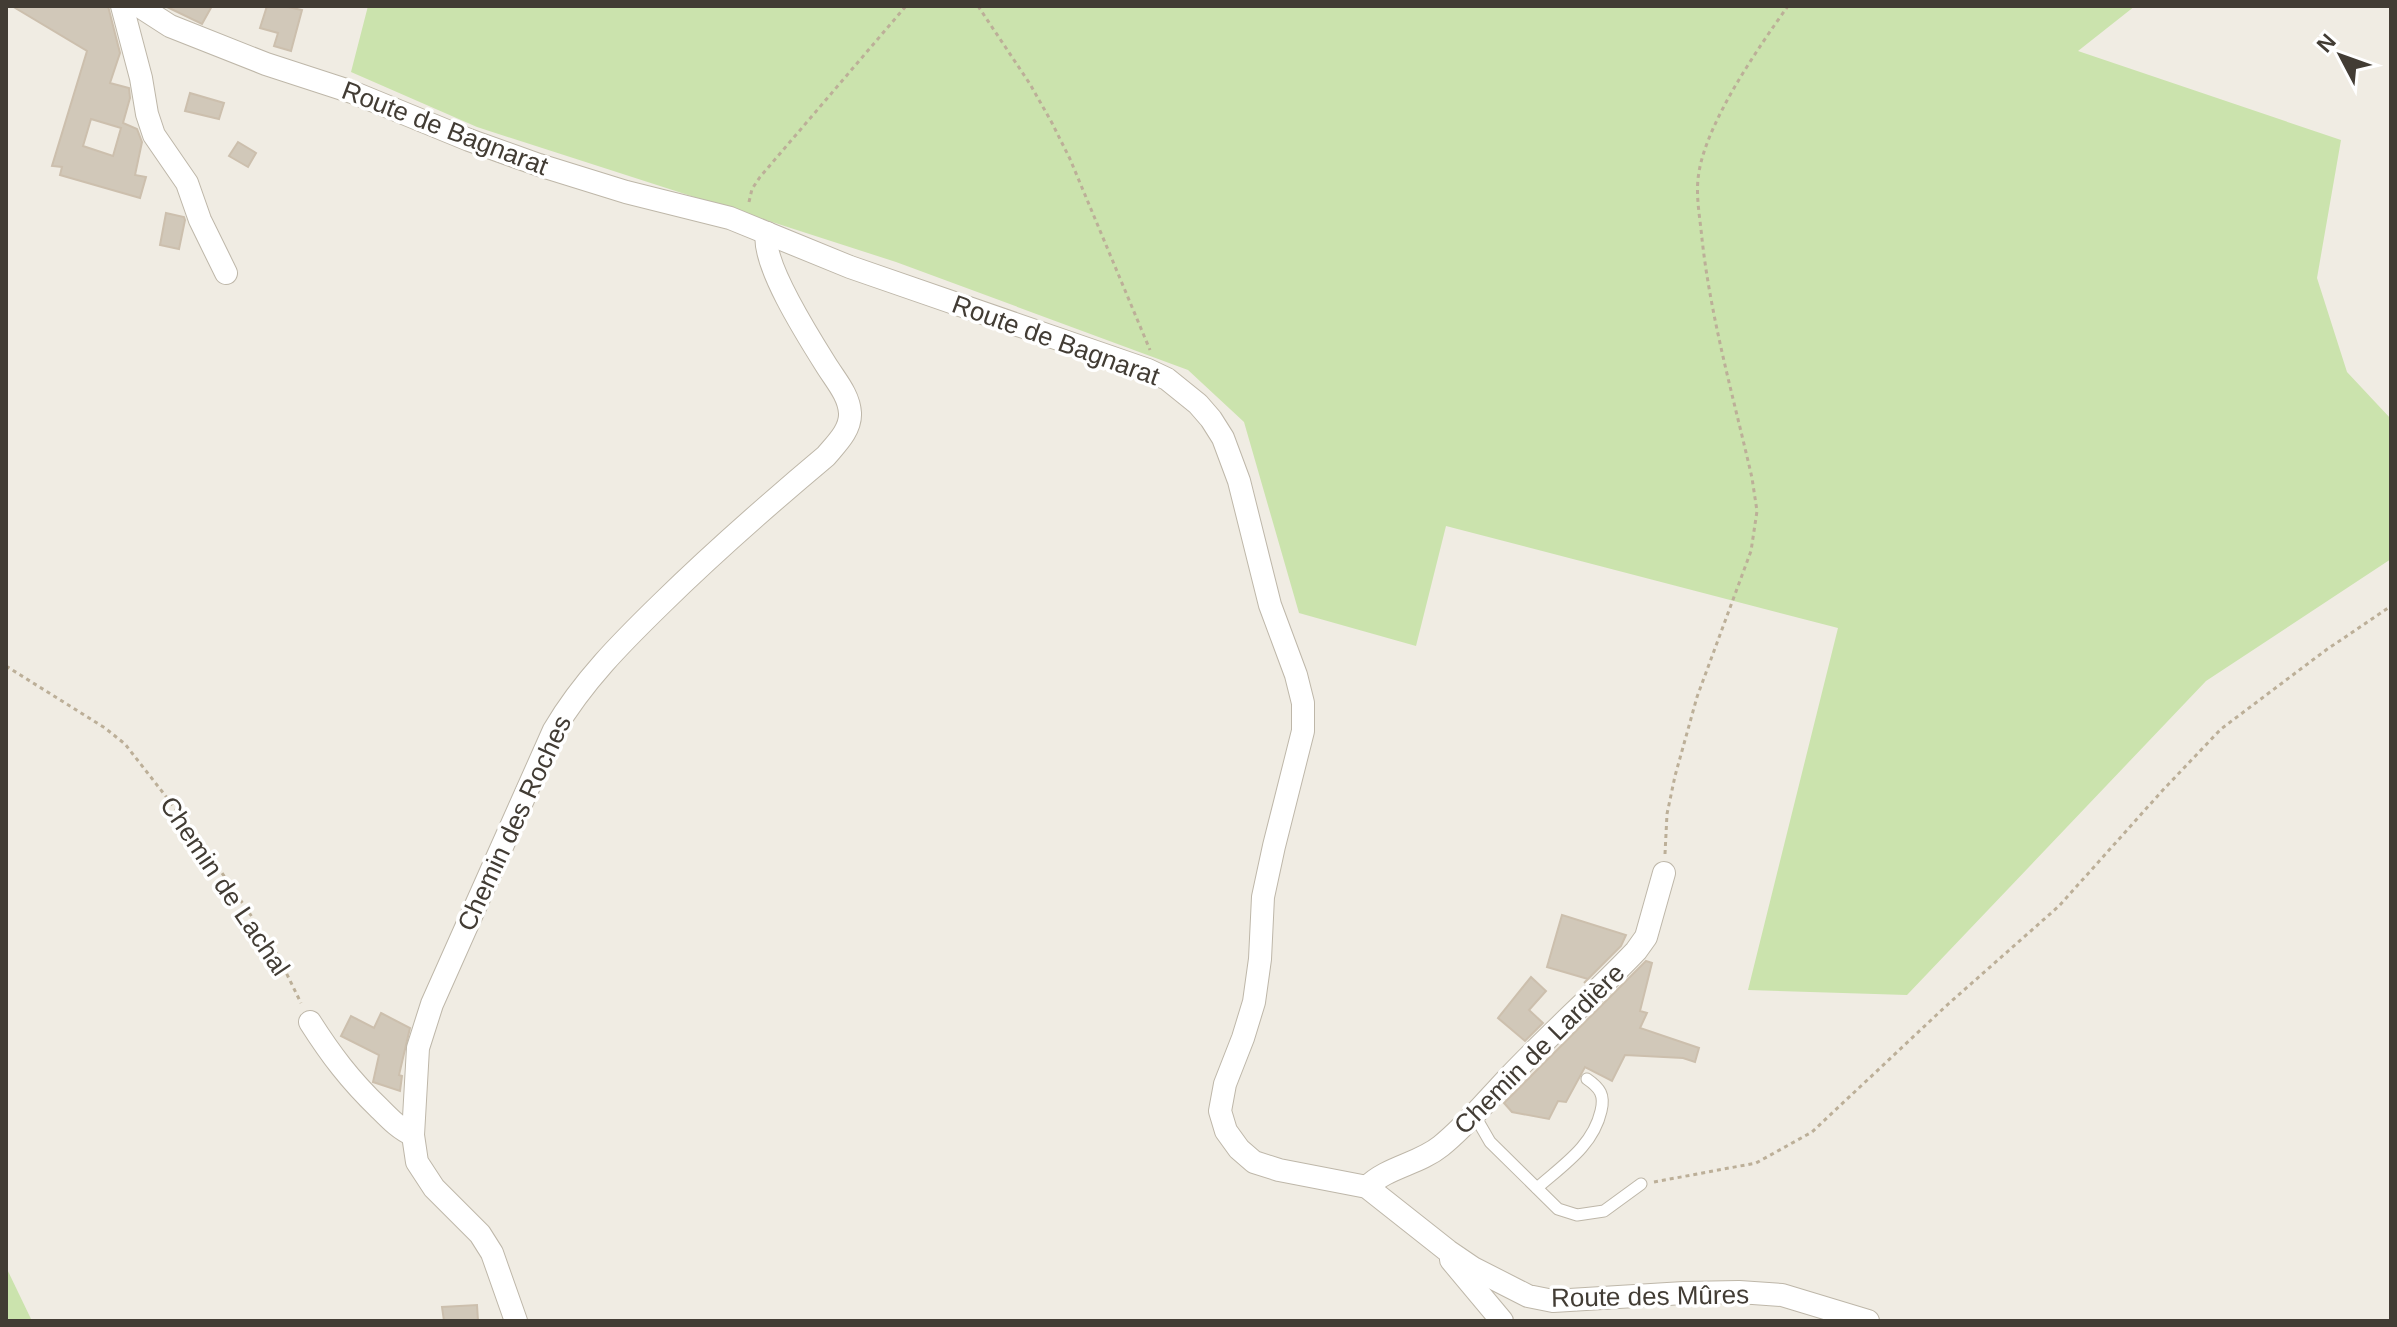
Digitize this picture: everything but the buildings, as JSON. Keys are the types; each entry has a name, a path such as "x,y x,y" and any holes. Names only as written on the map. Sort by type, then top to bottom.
{"street":[{"path":"122,6 154,135 187,183 200,220 226,273"},
{"name":"Route de Bagnarat","path":"139,6 156,19 183,31 266,64 352,92 469,140 582,178 730,218 850,267 1148,370 1167,379 1198,404 1223,438 1239,481 1270,605 1303,703 1303,731 1263,897 1254,1002 1225,1084 1220,1111 1226,1131 1239,1149 1254,1162 1279,1170 1367,1187"},
{"name":"Chemin des Roches","path":"516,1321 492,1253 480,1234 434,1188 417,1162 413,1135 418,1048 432,1004 554,730 572,700 610,653 691,575 826,456 848,424 850,413 847,398 807,334 773,268 766,246 767,233"},
{"name":"Chemin de Lardière","path":"1367,1187 1380,1176 1419,1160 1440,1147 1475,1116 1510,1076 1636,951 1646,937 1664,873"},
{"path":"310,1022 335,1062 352,1082 397,1125 413,1135"},
{"name":"Route des Mûres","path":"1367,1187 1473,1268 1528,1296 1553,1301 1684,1293 1782,1295 1868,1321"},
{"path":"1448,1251 1449,1257 1502,1321"}],"lane":[{"path":"1537,1188 1579,1152 1597,1127 1602,1093 1587,1079"},
{"path":"1475,1116 1490,1142 1558,1209 1577,1215 1604,1211 1641,1184"}],"path":[{"path":"745,224 752,189 760,177 906,6"},
{"path":"978,6 1030,84 1070,159 1150,348 1148,370"},
{"path":"1664,873 1667,814 1675,776 1697,697 1751,551 1757,511 1707,284 1697,198 1699,171 1713,126 1763,41 1788,6"},
{"path":"1641,1184 1756,1163 1812,1132 1946,1006 2059,906 2221,729 2326,650 2391,606"},
{"name":"Chemin de Lachal","path":"6,666 105,728 125,744 196,835 276,952 310,1022"}],"green space":[{"path":"368,6 2135,6 2078,51 2341,140 2317,278 2347,372 2391,419 2391,559 2206,681 1907,995 1748,990 1838,628 1446,526 1416,646 1299,613 1244,422 1188,370 896,262 477,127 351,72"},
{"path":"6,1267 32,1321 6,1321"}]}
